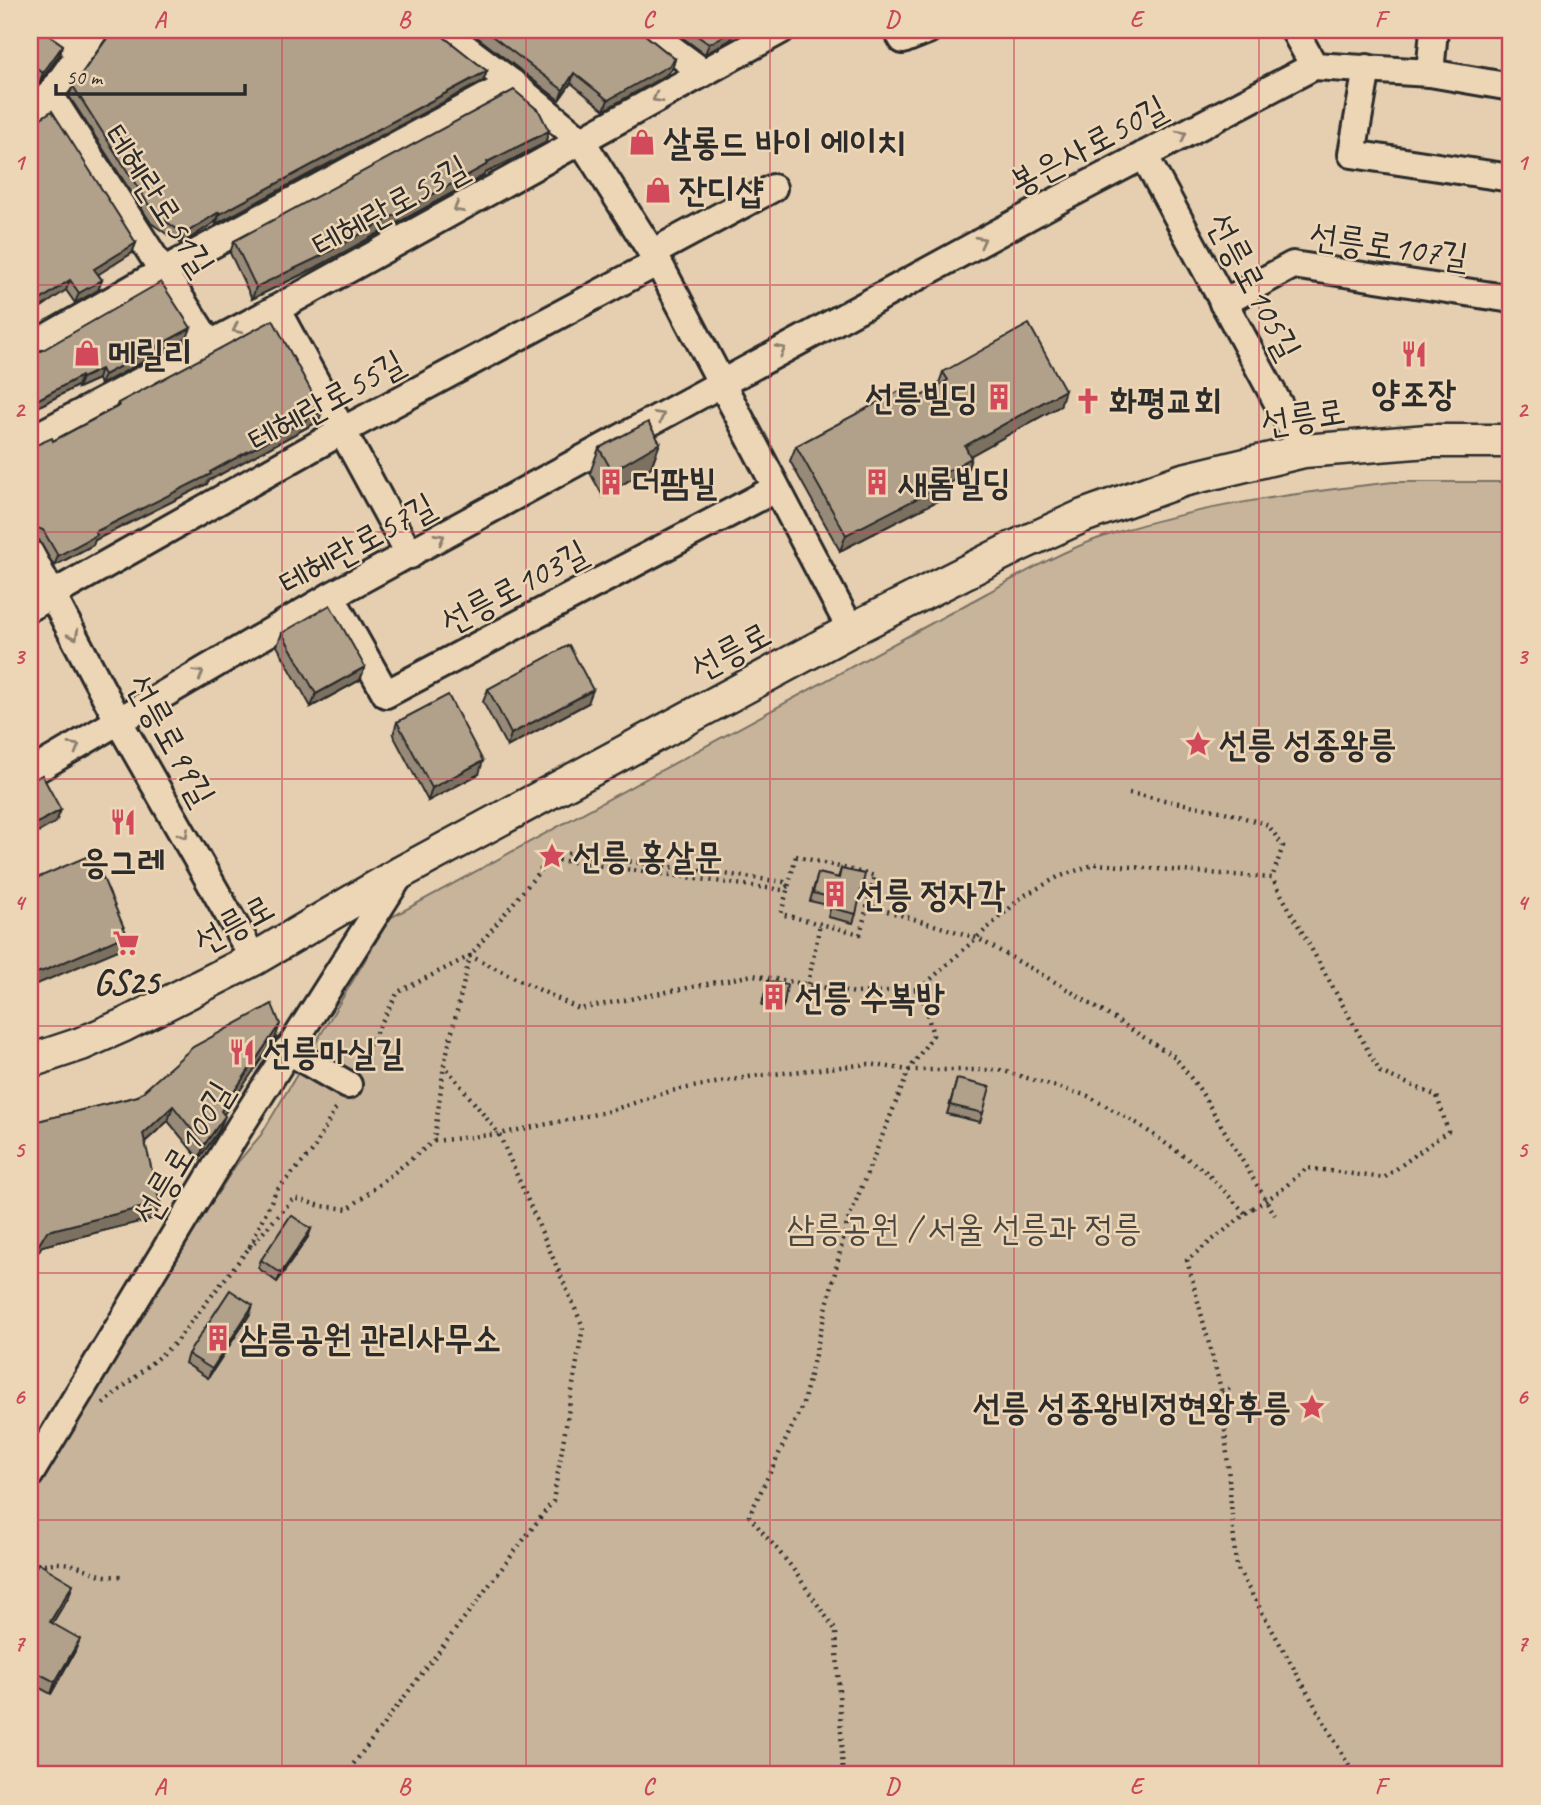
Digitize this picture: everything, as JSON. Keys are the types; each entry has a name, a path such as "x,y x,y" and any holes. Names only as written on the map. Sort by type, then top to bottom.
{"main road":[{"name":"선릉로","path":"30,1061 124,1025 254,959 402,872 851,630 1017,546 1083,516 1184,480 1304,451 1428,442 1511,441"}],"street":[{"path":"52,30 80,51"},
{"name":"테헤란로51길","path":"97,30 40,103 163,271 209,343"},
{"path":"442,30 581,140 655,258 851,630"},
{"path":"646,30 703,72"},
{"name":"테헤란로53길","path":"30,440 276,309 781,30"},
{"path":"897,30 903,40 907,40 928,30"},
{"path":"1294,30 1314,66"},
{"path":"1430,73 1434,30"},
{"name":"봉은사로50길","path":"721,382 1314,66 1430,73 1511,87"},
{"path":"1367,68 1352,154 1511,178"},
{"path":"30,347 163,271 512,83"},
{"name":"선릉로105길","path":"1144,155 1304,451"},
{"path":"655,258 773,188"},
{"name":"테헤란로55길","path":"41,600 655,258"},
{"name":"선릉로107길","path":"1223,303 1293,265 1511,299"},
{"path":"276,309 410,555"},
{"name":"테헤란로57길","path":"30,773 331,596 721,382"},
{"name":"선릉로103길","path":"331,596 386,694 775,489"},
{"name":"선릉로99길","path":"30,553 41,600 120,722 254,959"},
{"name":"선릉로100길","path":"30,1474 288,1050 402,872"},
{"path":"288,1050 348,1085"}],"path":[{"path":"1129,793 1225,812 1268,825 1283,846 1272,878 1380,1072 1437,1096 1448,1131 1384,1178 1307,1168 1187,1260 1222,1393 1236,1566 1354,1775"},
{"path":"249,1248 276,1191 312,1152 398,992 470,956 552,856 558,860 782,890 788,886"},
{"path":"796,856 875,876 860,934 781,914 788,886 796,856"},
{"path":"470,956 579,1009 753,975 856,993 920,989 1022,897 1058,877 1095,864 1272,878"},
{"path":"867,905 977,938 1062,986 1175,1057 1200,1090 1275,1215"},
{"path":"808,984 820,923"},
{"path":"433,1141 444,1065 470,956"},
{"path":"843,1775 836,1631 791,1566 749,1516 803,1404 847,1223 909,1070 933,1035 920,989"},
{"path":"345,1775 553,1501 583,1328 499,1135 444,1065"},
{"path":"103,1405 174,1344 249,1248 294,1198 321,1206 348,1209 433,1141 499,1135 606,1112 671,1091 754,1076 869,1065 909,1070 1000,1070 1088,1096 1138,1124 1205,1171 1246,1214"},
{"path":"1222,1393 1232,1387"},
{"path":"30,1566 53,1562 76,1566 108,1577 122,1576"}],"green space":[{"name":"삼릉공원 / 서울 선릉과 정릉","path":"1393,482 1511,482 1511,1775 30,1775 30,1484 52,1446 238,1162 261,1135 390,918 1016,577 1077,547 1108,535 1213,508"}],"building":[{"path":"30,30 44,30 63,45 43,73 33,65 30,70"},
{"path":"113,30 435,30 487,71 220,214 219,212 184,234 154,213 73,86"},
{"path":"484,30 639,30 675,59 670,65 608,100 574,73 563,90"},
{"path":"689,30 734,30 709,44"},
{"path":"514,90 539,111 549,131 487,162 488,164 319,257 256,287 234,241"},
{"path":"52,111 136,243 94,269 102,280 79,293 70,280 30,307 30,125"},
{"path":"161,282 191,328 104,375 101,369 82,378 81,376 33,402 37,410 30,415 30,351 41,351"},
{"path":"273,320 322,411 210,472 211,474 95,532 97,535 58,556 43,530 35,527 30,529 30,445 34,446 52,438 53,441"},
{"path":"1029,324 1065,390 965,446 971,458 944,473 949,482 846,535 796,446 903,389 912,402 948,380 943,372"},
{"path":"648,422 660,443 612,471 599,448"},
{"path":"330,605 365,667 316,694 282,633"},
{"path":"569,645 593,690 511,734 488,689"},
{"path":"448,695 483,761 432,788 397,722"},
{"path":"42,775 61,810 30,827 30,782"},
{"path":"93,854 127,935 30,975 30,881"},
{"name":"선릉 정자각","path":"841,869 865,874 856,914 831,908 834,898 813,893 818,873 839,878"},
{"name":"선릉 수복방","path":"768,981 787,985 784,1004 763,1000"},
{"path":"272,1004 280,1024 221,1111 225,1116 204,1145 173,1106 143,1134 160,1203 47,1231 30,1259 30,1123 138,1096 193,1047"},
{"path":"957,1079 990,1087 983,1113 950,1105"},
{"path":"291,1215 311,1229 281,1273 261,1260"},
{"name":"삼릉공원 관리사무소","path":"230,1290 253,1305 212,1369 188,1354"},
{"path":"38,1563 73,1584 50,1622 80,1639 55,1682 40,1674 30,1692 30,1578"}],"place":[{"name":"살롱드 바이 에이치","path":"642,142"},
{"name":"잔디샵","path":"658,190"},
{"name":"메릴리","path":"87,353"},
{"name":"양조장","path":"1414,354"},
{"name":"선릉빌딩","path":"999,397"},
{"name":"화평교회","path":"1088,401"},
{"name":"더팜빌","path":"611,482"},
{"name":"새롬빌딩","path":"877,482"},
{"name":"선릉 성종왕릉","path":"1198,744"},
{"name":"응그레","path":"123,822"},
{"name":"선릉 홍살문","path":"552,856"},
{"name":"선릉 정자각","path":"835,894"},
{"name":"GS25","path":"126,943"},
{"name":"선릉 수복방","path":"774,997"},
{"name":"선릉마실길","path":"242,1052"},
{"name":"삼릉공원 관리사무소","path":"218,1338"},
{"name":"선릉 성종왕비정현왕후릉","path":"1312,1407"}]}
